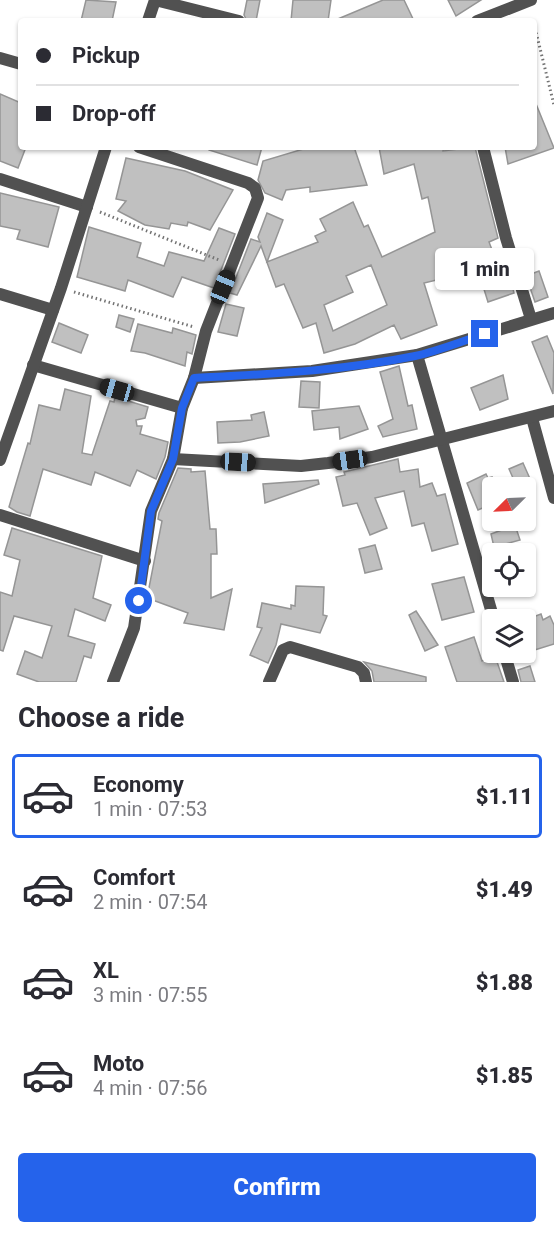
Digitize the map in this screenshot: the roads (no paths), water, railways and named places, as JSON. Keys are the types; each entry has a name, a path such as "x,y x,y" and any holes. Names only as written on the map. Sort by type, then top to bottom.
{"street":[{"path":"149,18 155,0 226,18"},
{"path":"485,18 531,0"},
{"path":"0,58 18,63"},
{"path":"0,460 6,421 33,365 105,150"},
{"path":"113,682 134,628 151,511 173,459 182,408 194,378 206,331 258,198 255,188 147,150"},
{"path":"484,150 506,238 531,320"},
{"path":"0,179 87,207"},
{"path":"0,294 53,310"},
{"path":"194,378 312,371 417,355 554,313"},
{"path":"417,355 491,609"},
{"path":"33,365 182,408"},
{"path":"173,459 301,466 372,457 554,411"},
{"path":"532,418 554,498"},
{"path":"0,515 145,561"},
{"path":"269,682 283,650 290,647 358,667 364,673 366,682"},
{"path":"507,663 513,682"}]}
